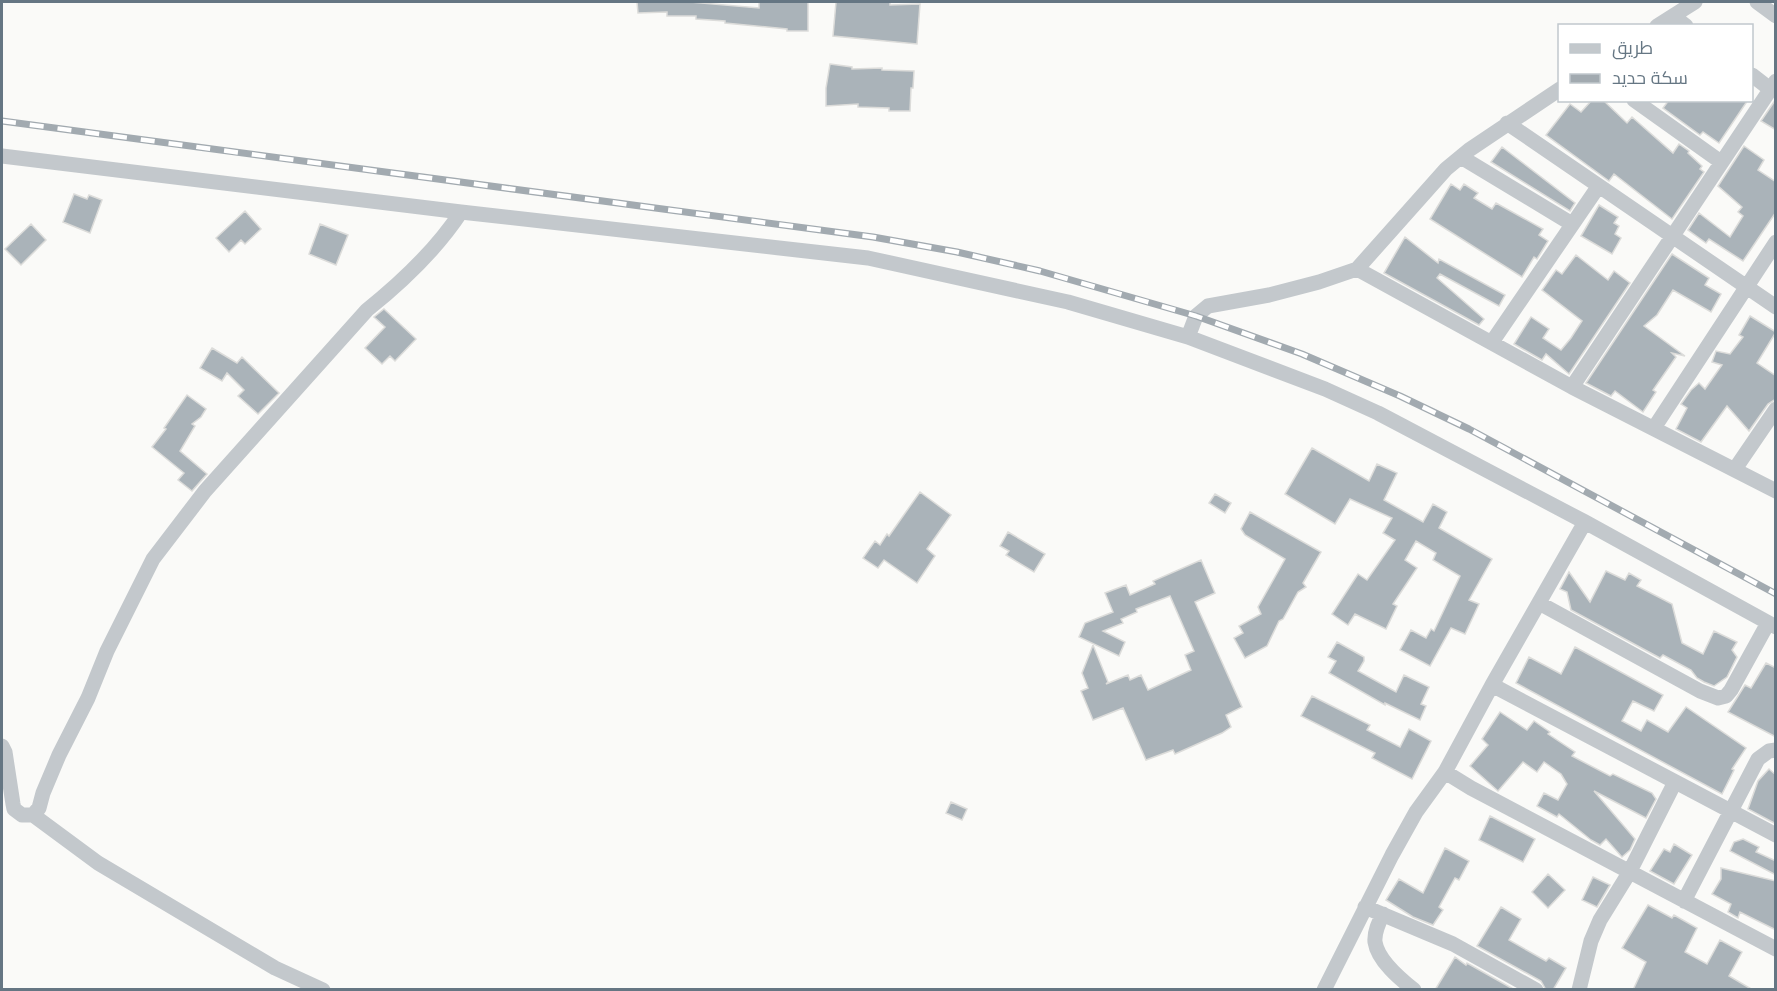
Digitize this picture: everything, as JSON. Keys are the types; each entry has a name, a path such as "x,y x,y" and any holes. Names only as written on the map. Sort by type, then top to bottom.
{"street":[{"path":"1660,24 1695,2"},
{"path":"1757,2 1776,16"},
{"path":"1673,15 1684,24"},
{"path":"1572,387 1773,85 1753,75"},
{"path":"1188,337 1196,316 1208,306 1269,295 1357,269 1425,192 1461,157 1507,123 1558,90"},
{"path":"1637,102 1721,162"},
{"path":"1507,123 1776,307"},
{"path":"2,156 461,212 868,258 1068,302 1188,337 1325,389 1378,413 1585,522 1772,625 1731,690 1726,696 1718,698 1700,691 1539,603"},
{"path":"1461,157 1572,224"},
{"path":"1492,342 1598,187"},
{"path":"33,815 39,808 59,755 153,559 205,491 367,310 392,289 438,243 461,212"},
{"path":"1653,428 1776,242"},
{"path":"1357,269 1572,387 1776,491"},
{"path":"1735,469 1776,409"},
{"path":"1324,990 1416,812 1445,772 1585,522"},
{"path":"1492,685 1776,835"},
{"path":"2,746 5,752 14,809 22,815 33,815 98,863 275,968 323,990"},
{"path":"1684,901 1758,759 1769,751 1776,750"},
{"path":"1445,772 1629,873 1776,949"},
{"path":"1579,990 1591,941 1600,920 1629,873 1675,782"},
{"path":"1365,907 1453,944 1536,990"},
{"path":"1383,914 1378,924 1375,941 1378,951 1394,972 1414,990"}],"building":[{"path":"637,2 690,2 759,8 759,2 808,2 808,31 787,31 787,29 725,23 725,21 696,19 696,16 667,16 667,12 638,13"},
{"path":"836,2 920,4 917,44 833,36"},
{"path":"830,64 852,67 852,69 882,68 882,70 914,71 910,111 858,107 858,104 826,106"},
{"path":"1776,99 1776,130 1761,121"},
{"path":"1590,102 1605,102 1627,123 1632,117 1673,153 1679,144 1689,151 1688,153 1702,166 1700,169 1704,172 1672,219 1614,174 1609,181 1546,135 1570,104 1581,112"},
{"path":"1668,102 1747,102 1719,143 1703,132 1700,135 1663,108"},
{"path":"1744,146 1764,160 1758,170 1776,182 1776,212 1743,261 1709,239 1706,243 1688,230 1699,213 1730,237 1743,216 1738,212 1742,207 1718,186"},
{"path":"1502,147 1575,203 1570,211 1491,162"},
{"path":"1451,184 1460,190 1464,184 1478,193 1474,198 1492,209 1496,203 1543,229 1539,235 1548,241 1537,259 1534,257 1522,277 1430,219"},
{"path":"74,194 87,199 89,195 102,200 90,233 63,222"},
{"path":"1599,205 1618,217 1614,223 1619,226 1615,234 1621,238 1612,254 1581,236"},
{"path":"245,211 261,229 245,244 241,240 229,252 216,238"},
{"path":"31,224 46,240 21,265 5,249"},
{"path":"320,224 348,235 336,265 309,254"},
{"path":"1405,237 1438,263 1439,259 1505,295 1499,306 1440,274 1437,278 1484,319 1479,325 1384,273"},
{"path":"1672,254 1709,278 1705,285 1721,294 1711,312 1673,290 1657,315 1644,326 1685,356 1672,353 1676,357 1653,390 1656,392 1643,412 1615,391 1611,396 1586,383"},
{"path":"1576,255 1608,280 1614,271 1630,283 1569,374 1546,354 1542,360 1514,344 1531,317 1549,329 1543,338 1561,350 1571,338 1582,321 1542,290 1556,270 1562,274"},
{"path":"384,309 416,339 395,361 390,356 382,364 365,348 385,327 374,317"},
{"path":"1750,316 1776,332 1757,363 1776,376 1776,399 1768,404 1749,431 1727,406 1701,442 1676,429 1687,408 1681,404 1699,383 1705,389 1722,365 1712,362 1716,351 1730,354 1743,337 1739,335"},
{"path":"212,348 237,363 242,357 279,393 258,414 238,396 244,390 227,373 222,381 200,368"},
{"path":"187,395 206,409 201,417 192,424 195,426 180,451 207,474 192,491 178,480 184,473 152,447"},
{"path":"1312,448 1369,481 1377,464 1397,473 1384,500 1423,522 1433,504 1447,512 1439,528 1492,559 1469,600 1479,604 1465,634 1451,628 1430,666 1400,650 1411,630 1426,638 1431,629 1434,631 1460,576 1433,560 1436,553 1416,541 1405,560 1417,568 1393,604 1397,606 1386,629 1355,614 1348,625 1332,614 1358,574 1367,580 1395,540 1383,533 1392,518 1350,499 1335,524 1285,494"},
{"path":"920,492 951,515 927,549 935,556 917,583 884,560 878,568 863,558 875,541 880,545 887,534 889,536"},
{"path":"1215,494 1231,503 1225,513 1209,503"},
{"path":"1250,512 1321,552 1303,583 1306,587 1298,592 1283,619 1279,621 1267,646 1245,658 1234,638 1243,633 1239,626 1261,614 1258,607 1285,559 1245,535 1241,529"},
{"path":"1008,532 1045,554 1034,572 1006,555 1009,551 1000,546"},
{"path":"1201,560 1215,593 1195,602 1242,707 1226,715 1231,727 1222,733 1175,754 1173,750 1146,760 1123,708 1093,720 1081,691 1088,688 1082,673 1093,645 1108,682 1106,684 1128,675 1130,680 1141,675 1148,690 1191,670 1185,655 1194,651 1170,596 1136,609 1137,612 1121,619 1123,623 1103,631 1125,642 1119,656 1079,637 1085,623 1113,612 1105,593 1126,585 1130,595 1155,584 1153,581"},
{"path":"1606,571 1625,580 1629,573 1641,580 1637,586 1672,604 1682,643 1703,654 1714,631 1737,642 1732,650 1737,657 1727,677 1714,686 1704,682 1697,678 1691,670 1663,655 1660,658 1571,610 1567,592 1560,589 1569,572 1590,602"},
{"path":"1337,642 1364,657 1358,671 1396,692 1404,675 1429,687 1421,704 1426,706 1420,720 1385,703 1385,705 1329,673 1336,661 1328,657"},
{"path":"1575,647 1663,695 1654,711 1633,701 1622,721 1641,731 1647,720 1668,732 1686,707 1746,748 1732,769 1734,770 1722,794 1516,683 1529,657 1561,674"},
{"path":"1766,663 1776,668 1776,737 1728,712 1745,685 1751,688"},
{"path":"1312,696 1370,725 1367,730 1400,747 1409,729 1431,741 1412,779 1372,758 1375,753 1301,716"},
{"path":"1500,712 1527,730 1534,721 1550,732 1548,734 1575,752 1572,756 1610,776 1613,774 1652,793 1656,799 1646,818 1594,791 1635,839 1630,850 1622,857 1606,839 1600,845 1559,814 1557,817 1537,806 1544,793 1558,800 1567,784 1561,774 1544,762 1537,772 1523,762 1498,791 1470,766 1488,745 1482,739"},
{"path":"1769,769 1776,775 1776,824 1748,809 1758,781"},
{"path":"951,802 967,809 962,820 946,813"},
{"path":"1490,816 1535,839 1523,862 1479,840"},
{"path":"1743,839 1759,847 1756,852 1776,861 1776,875 1730,851 1734,842"},
{"path":"1674,844 1692,855 1674,884 1650,871 1664,849 1670,852"},
{"path":"1445,848 1469,861 1459,880 1455,878 1439,907 1443,910 1433,925 1413,917 1386,900 1399,879 1423,893"},
{"path":"1721,868 1776,881 1776,930 1740,912 1738,918 1728,912 1731,904 1712,894 1721,879"},
{"path":"1548,874 1565,890 1548,908 1532,892"},
{"path":"1593,877 1610,885 1597,907 1582,900"},
{"path":"1648,905 1672,918 1674,915 1697,928 1685,952 1707,964 1720,940 1742,952 1729,976 1753,990 1633,990 1646,962 1622,948"},
{"path":"1501,907 1521,919 1509,940 1546,961 1549,958 1566,968 1553,990 1546,990 1541,981 1477,946"},
{"path":"1455,957 1466,965 1467,963 1515,990 1435,990"}],"railway":[{"path":"2,121 873,237 957,252 1040,271 1196,316 1302,354 1400,396 1469,429 1776,594"}]}
